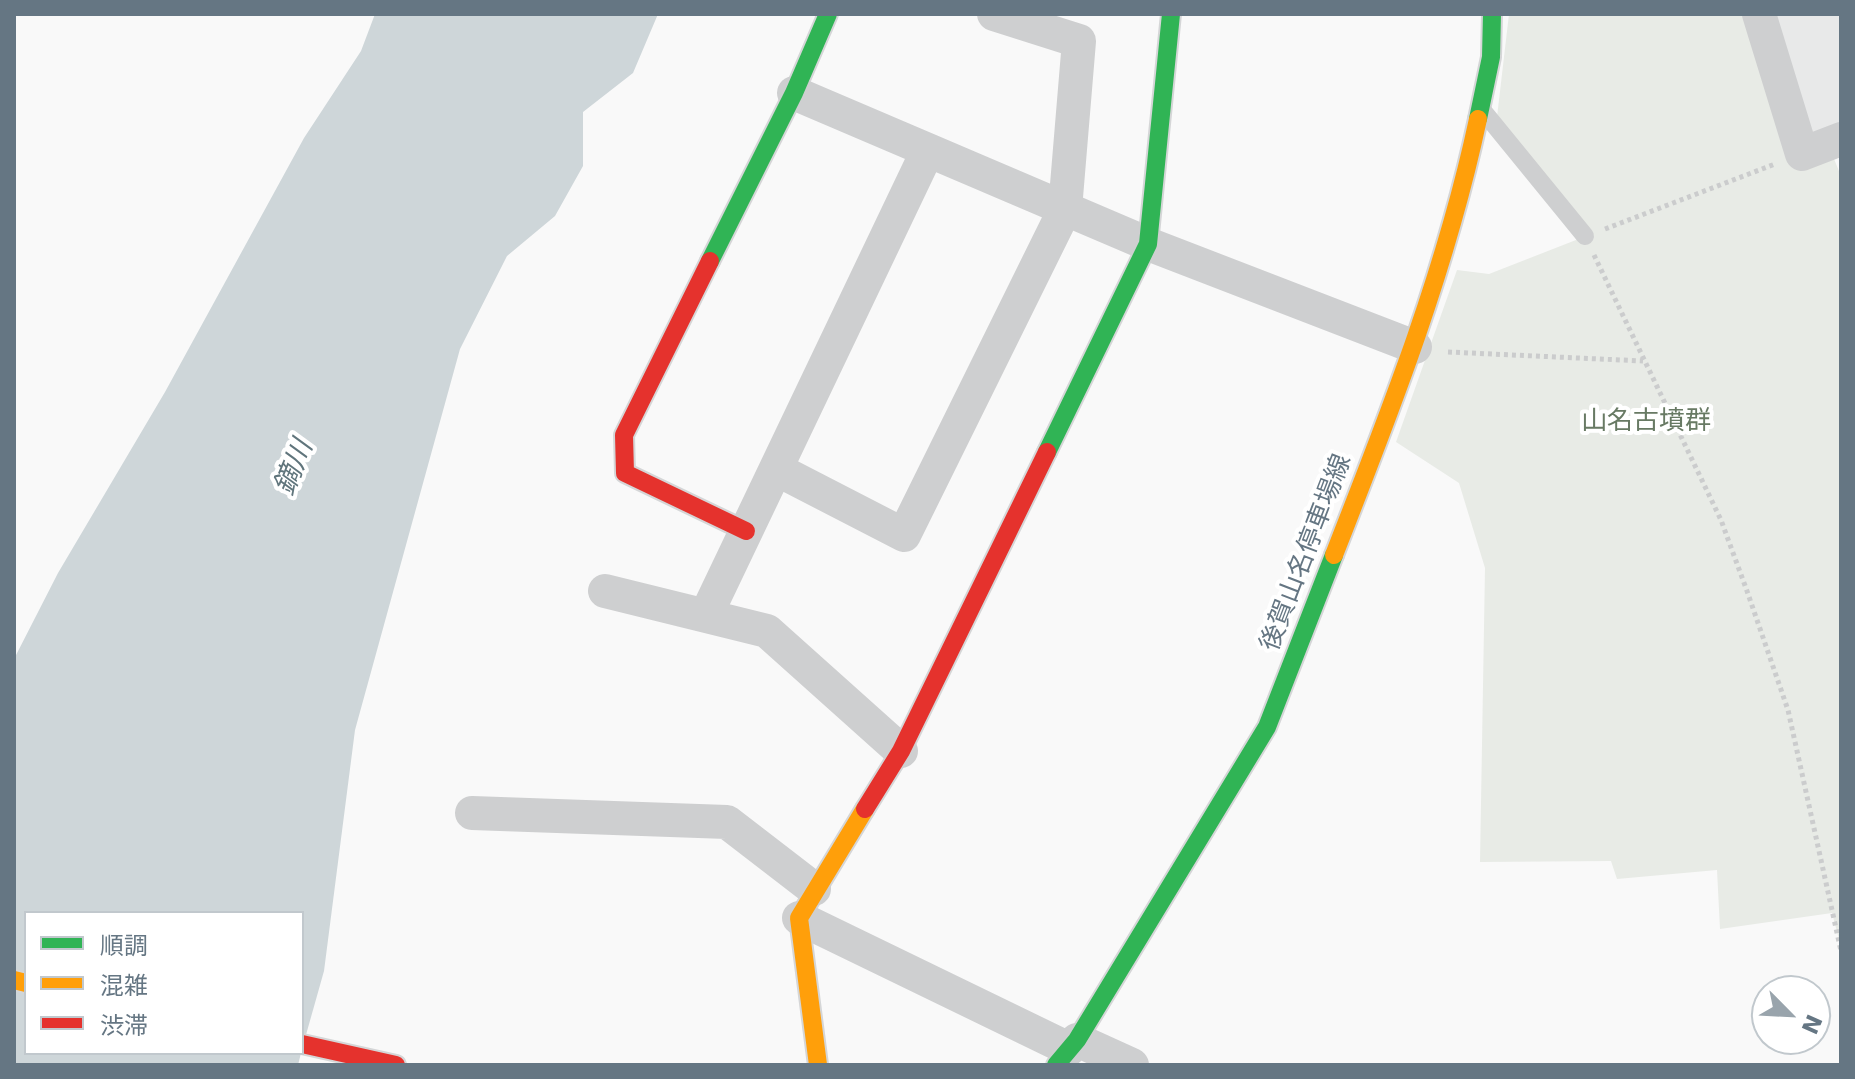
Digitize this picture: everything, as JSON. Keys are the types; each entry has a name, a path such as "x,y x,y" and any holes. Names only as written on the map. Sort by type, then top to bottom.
{"street":[{"path":"746,531 630,477 625,473 624,435 794,93 828,14"},
{"path":"776,469 904,535 1065,209 1079,41 994,14"},
{"path":"818,1065 807,903 901,751 1148,244 1171,14"},
{"name":"後賀山名停車場線","path":"1067,1052 1267,727 1415,347 1462,195 1491,57 1492,14"},
{"path":"1759,14 1802,154 1839,145"},
{"path":"794,93 1148,244 1415,347"},
{"path":"706,615 928,150"},
{"path":"605,591 767,631 901,751"},
{"path":"472,813 727,822 807,903 1067,1052 1132,1065"},
{"path":"304,1044 396,1065"}],"lane":[{"path":"1480,108 1585,236"}],"path":[{"path":"1802,154 1585,236 1721,520 1788,710 1841,951"},
{"path":"1415,347 1429,351 1643,361"}],"shaded area":[{"path":"1770,14 1841,14 1841,130 1820,137 1805,130"}],"green space":[{"name":"山名古墳群","path":"1509,14 1748,14 1791,150 1832,154 1841,176 1840,943 1832,913 1720,929 1717,870 1617,879 1611,861 1480,862 1485,568 1459,483 1396,442 1457,270 1489,274 1576,240 1579,224 1497,117"}],"water":[{"name":"鏑川","path":"375,14 658,14 633,73 583,112 583,166 555,216 507,256 460,349 355,730 324,971 304,1042 304,911 24,911 24,1055 300,1055 298,1065 14,1065 14,659 58,573 165,392 304,138 361,51"}],"traffic: fast":[{"path":"710,261 794,93 828,14"},
{"path":"1047,452 1148,244 1171,14"},
{"path":"1478,119 1491,57 1492,14"},
{"path":"1056,1065 1077,1040 1267,727 1334,555"}],"traffic: slow":[{"path":"1334,555 1396,394 1433,286 1478,119"},
{"path":"818,1065 799,918 865,809"},
{"path":"14,980 24,982"}],"traffic: jam":[{"path":"710,261 624,435 625,473 746,531"},
{"path":"865,809 901,751 1047,452"},
{"path":"304,1044 396,1065"}]}
